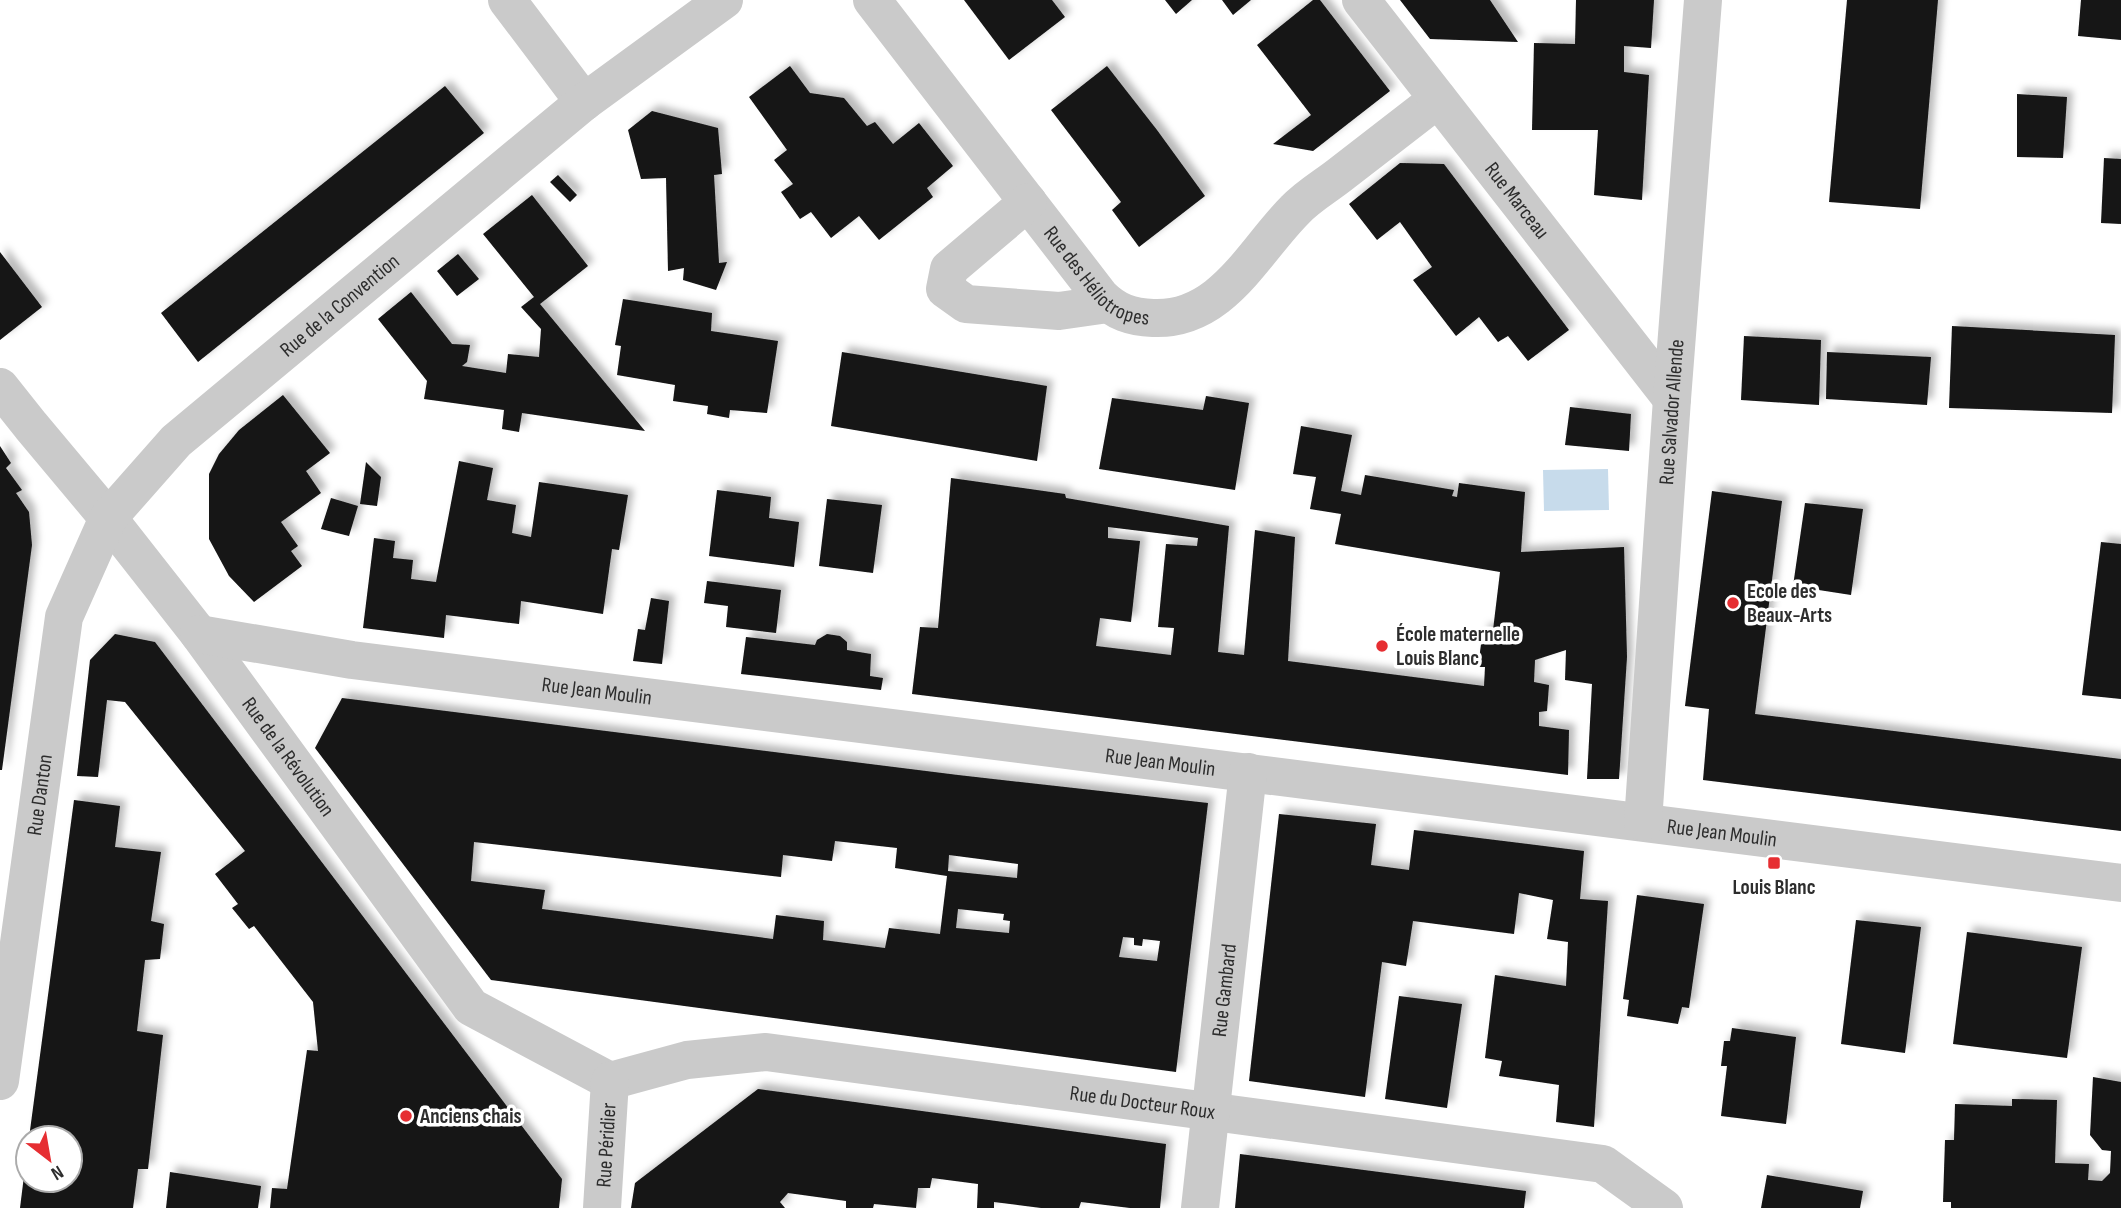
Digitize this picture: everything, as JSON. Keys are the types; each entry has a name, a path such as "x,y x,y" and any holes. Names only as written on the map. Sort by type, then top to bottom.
{"street":[{"path":"506,0 584,103 724,0"},
{"name":"Rue des Héliotropes","path":"872,0 1108,304 1136,317 1164,319 1190,313 1220,295 1244,272 1296,209 1438,99"},
{"name":"Rue Marceau","path":"1362,0 1671,399"},
{"name":"Rue Salvador Allende","path":"1643,822 1671,399 1703,0"},
{"name":"Rue de la Convention","path":"108,518 176,441 584,103"},
{"path":"1028,202 949,269 945,289 966,304 1059,311 1108,304"},
{"name":"Rue de la Révolution","path":"0,387 199,634 471,1007 610,1081"},
{"name":"Rue Danton","path":"0,1081 64,617 108,518"},
{"name":"Rue Jean Moulin","path":"199,634 352,660 2121,883"},
{"name":"Rue Gambard","path":"1200,1208 1248,772"},
{"name":"Rue du Docteur Roux","path":"610,1081 687,1060 766,1052 1603,1164 1664,1208"},
{"name":"Rue Péridier","path":"601,1208 610,1081"}],"water":[{"path":"1608,469 1609,510 1544,511 1543,470"}],"building":[{"path":"964,0 1052,0 1065,17 1009,60"},
{"path":"1165,0 1192,0 1176,14"},
{"path":"1222,0 1251,0 1233,15"},
{"path":"1313,0 1320,0 1390,91 1313,151 1273,144 1311,115 1257,45"},
{"path":"1400,0 1490,0 1518,42 1430,39"},
{"path":"1576,0 1654,0 1651,48 1624,46 1624,72 1649,75 1642,200 1594,195 1598,130 1532,130 1534,43 1575,44"},
{"path":"1847,0 1938,0 1920,209 1829,202"},
{"path":"2081,0 2121,0 2121,40 2078,36"},
{"path":"790,66 810,93 844,98 867,126 875,122 893,144 919,123 953,166 927,188 933,197 879,240 859,216 831,238 811,212 800,219 781,192 793,184 774,160 787,150 749,97"},
{"path":"1107,66 1205,196 1139,247 1112,210 1121,202 1051,110"},
{"path":"445,86 484,133 198,362 161,313"},
{"path":"2017,94 2067,97 2063,158 2017,157"},
{"path":"652,111 718,128 722,174 714,175 719,263 727,262 716,290 683,280 684,268 668,271 666,178 641,179 628,130"},
{"path":"2104,158 2121,159 2121,224 2101,223"},
{"path":"1400,163 1444,164 1569,330 1528,361 1508,336 1498,342 1479,317 1456,336 1413,280 1432,267 1400,222 1377,240 1349,204"},
{"path":"558,175 577,195 570,202 550,182"},
{"path":"532,195 588,266 540,304 645,431 522,413 519,432 502,429 504,410 424,399 427,381 378,319 411,292 452,344 470,345 467,362 462,366 506,373 508,354 539,357 541,329 521,307 534,297 483,234"},
{"path":"0,252 42,307 0,340"},
{"path":"458,254 479,279 457,296 437,271"},
{"path":"623,299 712,313 711,331 778,341 767,413 730,410 729,418 707,414 708,406 673,401 675,385 617,375 621,346 615,345"},
{"path":"1952,326 2115,335 2112,413 1949,408"},
{"path":"1744,336 1821,340 1819,405 1741,400"},
{"path":"842,352 1047,386 1037,461 831,426"},
{"path":"1827,352 1931,357 1927,405 1826,399"},
{"path":"283,395 330,453 306,471 321,493 281,522 298,546 291,551 302,566 254,602 229,576 209,539 209,474 219,454 239,430"},
{"path":"1206,396 1249,403 1235,490 1099,469 1112,398 1203,410"},
{"path":"1570,407 1631,414 1629,451 1565,445"},
{"path":"1301,426 1352,435 1341,491 1361,495 1365,475 1454,490 1452,496 1457,497 1459,483 1525,492 1521,552 1624,547 1627,657 1619,779 1587,779 1592,684 1565,680 1566,650 1535,660 1534,682 1549,685 1547,711 1539,712 1539,726 1569,730 1568,775 912,694 920,627 938,628 951,478 1065,494 1066,498 1229,526 1218,652 1244,655 1255,530 1295,537 1288,661 1484,686 1485,667 1478,667 1483,629 1493,630 1500,572 1335,544 1341,514 1310,509 1316,477 1293,474","holes":["1108,527 1198,538 1197,546 1166,544 1158,627 1174,628 1171,655 1096,646 1100,618 1131,622 1140,541 1108,538"]},
{"path":"0,446 11,463 6,468 22,490 16,493 29,512 32,545 2,770 0,770"},
{"path":"459,461 493,468 487,500 516,505 512,533 531,537 539,482 628,495 619,550 612,549 603,614 521,601 519,624 446,615 444,638 363,628 374,538 395,541 393,558 413,560 411,579 436,582"},
{"path":"366,462 381,477 377,506 360,504"},
{"path":"717,490 771,497 769,518 799,522 794,567 709,556"},
{"name":"Ecole des Beaux-Arts","path":"1712,491 1782,501 1755,714 2121,759 2121,831 1703,780 1709,709 1685,706"},
{"path":"331,498 358,506 349,536 321,529"},
{"path":"827,499 882,505 873,573 819,566"},
{"path":"1805,503 1863,509 1851,595 1793,586"},
{"path":"2101,542 2121,544 2121,699 2082,695"},
{"path":"707,581 781,590 776,633 726,627 728,606 704,603"},
{"path":"651,598 669,601 662,664 633,661 638,629 645,630"},
{"path":"115,634 155,642 562,1179 559,1208 270,1208 272,1188 287,1189 307,1050 318,1051 313,1002 254,926 249,929 232,908 238,904 215,874 245,851 125,702 107,700 98,777 77,776 90,660"},
{"path":"827,634 840,636 847,642 847,650 871,654 870,676 883,678 881,690 741,674 746,637 815,645 817,640"},
{"path":"342,698 958,775 1208,803 1176,1072 491,980 315,748","holes":["835,841 897,848 895,868 947,876 940,934 889,928 885,948 823,940 824,921 776,915 773,939 542,909 545,890 471,881 474,842 781,877 783,855 832,861","949,855 1018,864 1017,878 948,871","958,909 1004,914 1003,920 1010,921 1009,933 956,928","1123,937 1134,938 1134,945 1142,946 1143,939 1160,941 1157,961 1119,957"]},
{"path":"74,800 120,806 115,847 161,852 151,921 164,924 160,959 145,960 137,1031 163,1035 148,1169 138,1169 133,1208 20,1208 22,1194 84,1194 84,1124 31,1124"},
{"path":"1279,814 1376,824 1371,865 1409,870 1414,830 1584,851 1580,899 1608,901 1594,1127 1556,1122 1559,1085 1499,1076 1502,1061 1485,1058 1495,975 1566,986 1568,942 1547,939 1553,900 1519,893 1514,934 1413,921 1406,966 1382,962 1365,1097 1249,1081"},
{"path":"1637,895 1704,904 1689,1008 1682,1007 1678,1024 1627,1016 1629,1000 1623,999"},
{"path":"1856,920 1921,927 1905,1053 1841,1044"},
{"path":"1967,932 2082,947 2067,1058 1953,1044"},
{"path":"1399,996 1462,1004 1447,1108 1385,1099"},
{"path":"1732,1028 1796,1037 1786,1124 1721,1116 1727,1066 1721,1066 1724,1041 1730,1041"},
{"path":"2093,1077 2121,1082 2121,1208 1951,1208 1951,1202 1943,1202 1945,1140 1954,1140 1955,1104 2012,1106 2012,1099 2057,1100 2055,1163 2089,1164 2088,1180 2102,1181 2110,1173 2111,1151 2102,1150 2090,1135"},
{"path":"758,1089 1166,1144 1160,1208 1130,1208 1081,1202 1079,1208 1041,1208 994,1202 994,1208 977,1208 978,1184 932,1178 930,1188 918,1188 916,1208 874,1204 873,1208 846,1208 846,1201 788,1193 780,1202 785,1208 631,1208 635,1183"},
{"path":"1240,1154 1526,1191 1524,1208 1235,1208"},
{"path":"170,1172 261,1186 258,1208 166,1208"},
{"path":"1767,1175 1863,1191 1860,1208 1761,1208"}],"place":[{"name":"Ecole des Beaux-Arts","path":"1733,603"},
{"name":"École maternelle Louis Blanc","path":"1382,646"},
{"name":"Louis Blanc","path":"1774,863"},
{"name":"Anciens chais","path":"406,1116"}]}
